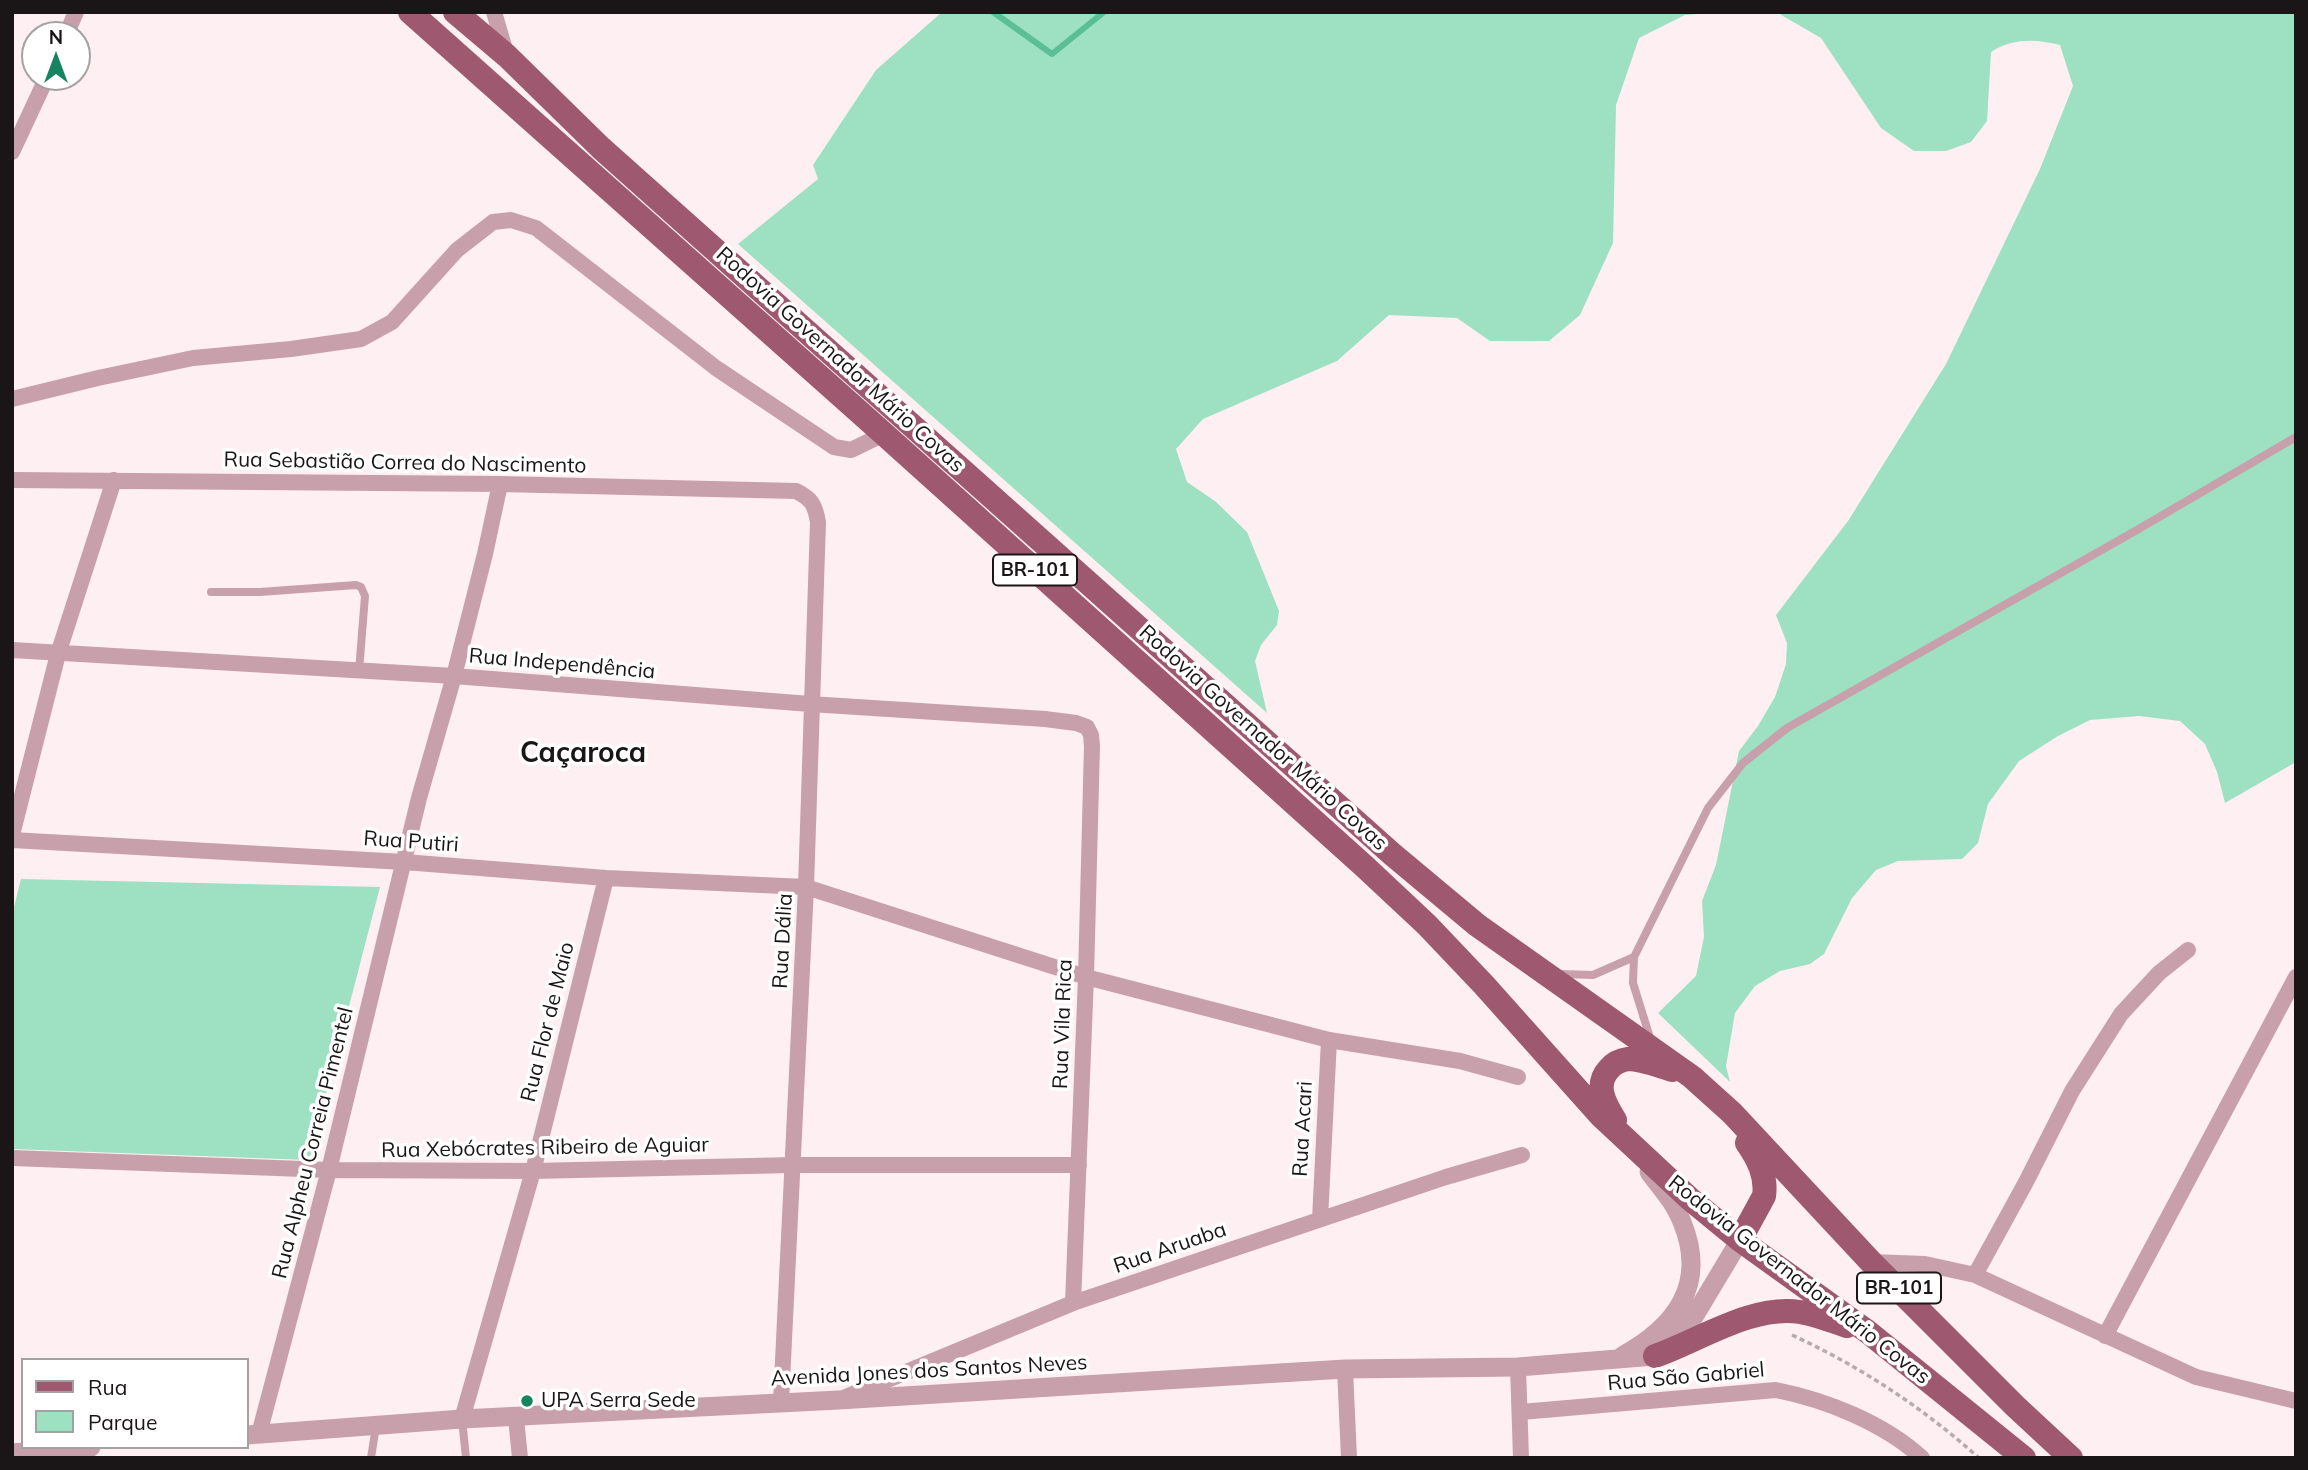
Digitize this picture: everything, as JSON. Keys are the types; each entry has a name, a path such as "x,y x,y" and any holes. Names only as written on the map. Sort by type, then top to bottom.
{"main road":[{"name":"Rodovia Governador Mário Covas","path":"455,12 507,56 601,148 1392,853 1477,925 1692,1077 1732,1113 1871,1262 2071,1458"},
{"name":"Rodovia Governador Mário Covas","path":"411,15 884,433 1427,925 1601,1116 1690,1199 1740,1240 1868,1332 2024,1458"},
{"path":"1628,1143 1602,1094 1601,1085 1606,1071 1616,1061 1629,1059 1644,1061 1692,1077"},
{"path":"1732,1113 1758,1161 1765,1184 1764,1196 1740,1240"},
{"path":"1654,1356 1769,1312 1798,1312 1868,1332"}],"street":[{"path":"494,12 507,56"},
{"path":"12,152 40,91"},
{"path":"12,399 193,358 291,349 360,339 392,322 457,250 494,222 511,220 536,228 716,368 834,447 851,450 884,433"},
{"name":"Rua Sebastião Correa do Nascimento","path":"12,480 500,484 796,491"},
{"path":"12,838 58,654 114,480"},
{"name":"Rua Alpheu Correia Pimentel","path":"253,1435 329,1170 419,798 454,676 500,484"},
{"name":"Rua Dália","path":"781,1402 806,887 818,522 816,506 810,498 796,491"},
{"name":"Rua Independência","path":"12,650 454,676 810,705 1066,722 1087,727 1092,746"},
{"name":"Rua Vila Rica","path":"1073,1303 1092,746"},
{"name":"Rua Putiri","path":"12,838 606,877 806,887 1086,977 1329,1040 1460,1061 1518,1077"},
{"name":"Rua Flor de Maio","path":"462,1419 533,1171 606,877"},
{"path":"1975,1275 2072,1091 2121,1014 2159,972 2188,950"},
{"path":"2105,1336 2296,977"},
{"name":"Rua Acari","path":"1320,1219 1329,1040"},
{"name":"Avenida Jones dos Santos Neves","path":"1614,1360 1647,1342 1675,1314 1684,1298 1691,1266 1690,1242 1673,1203 1628,1143"},
{"name":"Rua Aruaba","path":"839,1400 1073,1303 1522,1154"},
{"name":"Rua Xebócrates Ribeiro de Aguiar","path":"12,1158 329,1170 533,1171 793,1166 1079,1165"},
{"path":"1654,1356 1692,1320 1740,1240"},
{"path":"1871,1262 1925,1264 1975,1275 2196,1377 2296,1401"},
{"name":"Avenida Jones dos Santos Neves","path":"253,1435 462,1419 839,1400 1345,1368 1518,1367 1654,1356"},
{"path":"1518,1367 1521,1458"},
{"path":"1345,1368 1349,1458"},
{"name":"Rua São Gabriel","path":"1521,1412 1776,1390 1808,1396 1844,1410 1908,1445 1922,1458"},
{"path":"516,1418 520,1458"},
{"path":"12,1453 64,1449"}],"lane":[{"path":"1655,1050 1633,983 1634,957 1708,808 1743,763 1787,728 2296,437"},
{"path":"211,592 361,587 365,596 359,671"},
{"path":"1538,970 1567,975 1593,975 1634,957"},
{"path":"462,1419 466,1458"},
{"path":"371,1458 377,1426"}],"path":[{"path":"1789,1334 1824,1350 1902,1396 1979,1458"}],"green space":[{"path":"942,12 1724,12 1685,15 1639,38 1616,105 1613,243 1580,315 1549,341 1490,341 1457,318 1389,315 1337,361 1203,419 1176,449 1187,482 1215,501 1247,532 1279,611 1277,625 1261,645 1255,661 1267,713 738,244 818,179 813,165 876,70"},
{"path":"1776,12 2296,12 2296,762 2225,803 2217,772 2205,744 2180,721 2139,716 2090,720 2058,736 2019,761 1988,804 1978,843 1962,859 1898,861 1876,870 1852,898 1824,954 1810,964 1780,971 1755,986 1735,1013 1726,1066 1730,1082 1658,1013 1696,976 1704,937 1702,901 1716,865 1739,751 1775,697 1786,664 1787,643 1776,615 1848,521 1946,364 2040,169 2073,86 2060,45 2024,41 1999,47 1991,52 1987,121 1971,142 1946,151 1914,151 1881,128 1821,38"},
{"path":"21,879 380,887 309,1160 12,1149 12,915"}],"waterway":[{"path":"993,12 1052,54 1104,12"}],"place":[{"name":"UPA Serra Sede","path":"527,1401"}],"district":[{"name":"Caçaroca","path":"583,754"}]}
